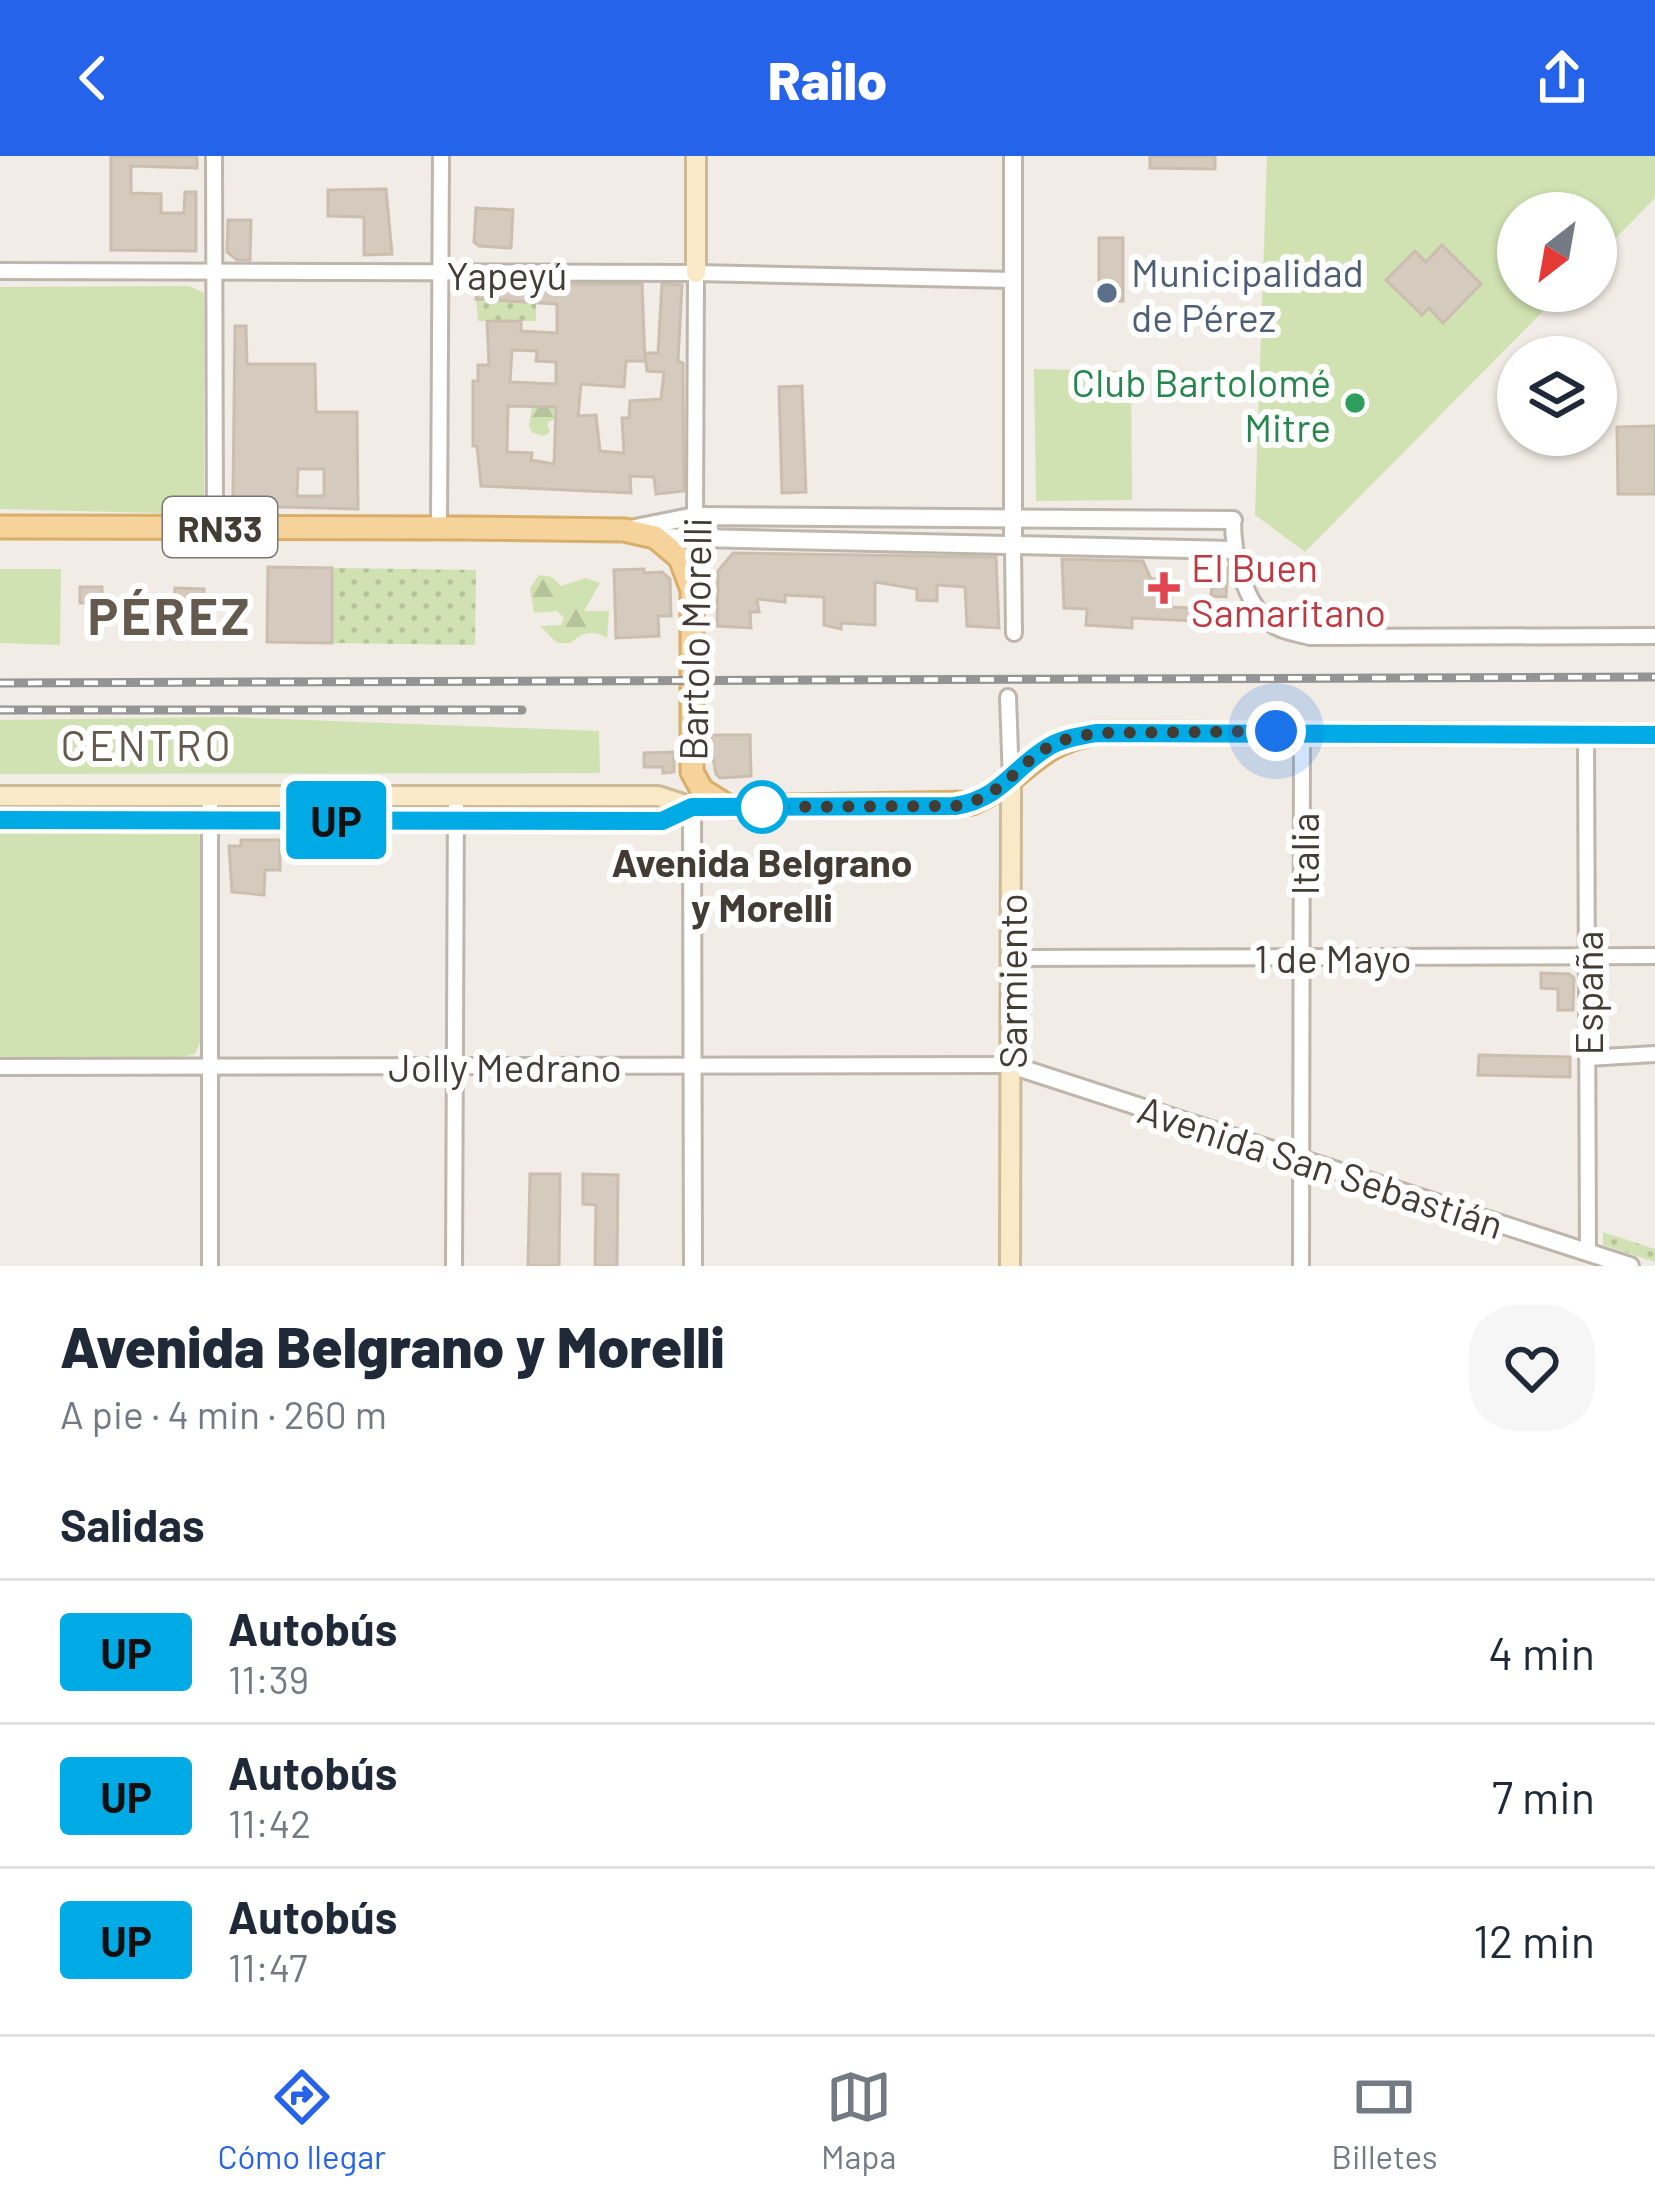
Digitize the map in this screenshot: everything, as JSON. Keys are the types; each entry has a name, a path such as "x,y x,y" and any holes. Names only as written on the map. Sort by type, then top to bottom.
{"main road":[{"name":"Bartolo Morelli","path":"696,156 696,273"},
{"name":"RN33","path":"0,527 439,527 624,530 655,537"},
{"path":"655,537 670,547 688,573"},
{"name":"Bartolo Morelli","path":"688,573 692,590 692,807"},
{"path":"0,796 658,796 692,807 955,806 987,797 1052,745 1096,733 1655,734"},
{"path":"692,772 702,790 729,807"},
{"name":"Sarmiento","path":"1010,1266 1011,781"},
{"path":"0,820 662,821 692,807"}],"street":[{"path":"214,156 215,527"},
{"path":"439,527 441,156"},
{"path":"1013,156 1014,633"},
{"name":"Yapeyú","path":"0,271 696,273 1013,280"},
{"name":"Bartolo Morelli","path":"688,573 695,516 696,273"},
{"path":"624,530 695,516 1233,520 1233,550 1250,594 1274,626 1310,637 1655,636"},
{"path":"655,537 1233,550"},
{"name":"Sarmiento","path":"1008,697 1011,781"},
{"name":"Italia","path":"1301,1266 1302,731"},
{"name":"España","path":"1586,734 1588,1252"},
{"path":"210,796 210,1266"},
{"path":"454,1266 455,796"},
{"name":"Bartolo Morelli","path":"692,807 693,1266"},
{"name":"1 de Mayo","path":"1011,958 1655,956"},
{"path":"1587,1058 1655,1054"},
{"name":"Jolly Medrano","path":"0,1067 1011,1065"},
{"name":"Avenida San Sebastián","path":"1011,1065 1630,1266"}],"green space":[{"name":"Club Bartolomé Mitre","path":"1267,156 1655,156 1655,198 1617,237 1617,192 1497,192 1497,312 1542,312 1519,336 1497,336 1497,358 1305,552 1255,515"},
{"path":"189,286 204,293 204,497 195,514 0,509 0,287"},
{"path":"476,299 536,300 536,321 478,321"},
{"path":"1034,369 1131,371 1132,500 1036,501"},
{"path":"532,406 556,407 556,418 547,423 550,432 544,436 529,427"},
{"path":"332,568 476,570 475,645 332,643"},
{"path":"0,569 61,569 60,645 0,643"},
{"path":"539,575 552,577 561,586 585,578 600,583 584,611 609,611 607,638 588,633 571,643 557,643 540,626 561,625 564,618 557,611 534,613 530,588"},
{"path":"229,717 599,731 600,773 0,774 0,720"},
{"path":"0,802 186,803 188,808 183,812 0,811"},
{"path":"660,802 665,808 660,812 474,812 469,808 471,803"},
{"path":"230,803 433,805 433,808 232,811"},
{"path":"0,826 197,828 201,838 200,1042 195,1054 0,1057"},
{"path":"1603,1232 1655,1249 1655,1262 1603,1245"}],"building":[{"path":"111,156 197,156 197,168 131,166 131,193 161,194 161,213 184,213 185,192 196,192 196,251 111,250"},
{"path":"1150,156 1215,156 1215,169 1150,168"},
{"path":"386,189 392,254 364,255 364,217 328,216 328,190"},
{"path":"476,208 513,210 511,248 474,242"},
{"path":"228,220 251,220 250,260 237,260 227,252"},
{"path":"1099,238 1123,238 1123,301 1099,301"},
{"path":"1442,245 1481,284 1443,323 1429,308 1422,315 1386,280 1415,251 1426,262"},
{"path":"479,284 642,284 645,361 626,361 624,387 581,384 578,416 596,415 600,451 624,453 622,418 629,418 630,401 661,399 664,372 647,371 645,353 658,353 662,284 682,285 678,361 683,363 684,491 656,494 654,477 630,476 631,493 481,486 477,446 473,446 473,381 478,381 478,365 489,365 487,321 521,321 521,331 557,333 557,304 476,299","holes":["512,350 537,351 536,361 556,362 556,384 510,382","508,406 556,407 554,464 531,460 532,453 507,452"]},
{"path":"235,326 246,326 247,364 315,364 316,412 357,412 358,509 242,506 233,495","holes":["298,469 324,469 324,496 297,496"]},
{"path":"802,386 806,492 782,493 779,387"},
{"path":"1655,426 1655,494 1618,494 1617,427"},
{"path":"733,553 996,557 999,628 967,626 965,587 937,585 937,601 917,600 917,589 875,582 875,625 841,623 841,629 824,625 824,597 785,595 785,602 757,599 759,612 750,612 751,628 717,626 718,571"},
{"path":"1062,559 1143,561 1151,579 1171,579 1171,607 1196,608 1195,621 1132,618 1132,628 1086,625 1087,609 1064,608"},
{"path":"268,567 332,568 332,643 267,642"},
{"path":"1214,567 1228,568 1226,597 1211,596"},
{"path":"644,569 644,573 662,572 670,579 671,616 658,616 659,636 616,638 614,570"},
{"path":"80,587 102,587 102,603 80,603"},
{"path":"175,588 204,589 203,607 175,607"},
{"path":"709,735 750,735 751,776 720,778"},
{"path":"674,752 674,772 644,767 644,753"},
{"path":"241,840 280,840 280,870 265,870 264,895 232,892 229,846 241,846"},
{"path":"1541,973 1574,978 1573,1010 1558,1010 1558,989 1541,988"},
{"path":"1479,1055 1570,1057 1570,1077 1478,1075"},
{"path":"530,1174 560,1174 559,1266 528,1266"},
{"path":"583,1174 618,1175 617,1266 595,1266 596,1205 583,1204"}],"railway":[{"path":"0,683 1655,677"},
{"path":"0,710 522,710"}],"bus line":[{"name":"UP","path":"0,820 662,821 692,807 955,806 998,791 1052,745 1096,733 1655,735"}],"place":[{"name":"Municipalidad de Pérez","path":"1107,293"},
{"name":"Club Bartolomé Mitre","path":"1355,403"},
{"name":"El Buen Samaritano","path":"1164,588"},
{"name":"Avenida Belgrano y Morelli","path":"762,807"}],"district":[{"name":"PÉREZ","path":"170,614"},
{"name":"CENTRO","path":"147,744"}],"route":[{"path":"762,807 955,806 998,791 1037,755 1073,737 1276,731"}]}
